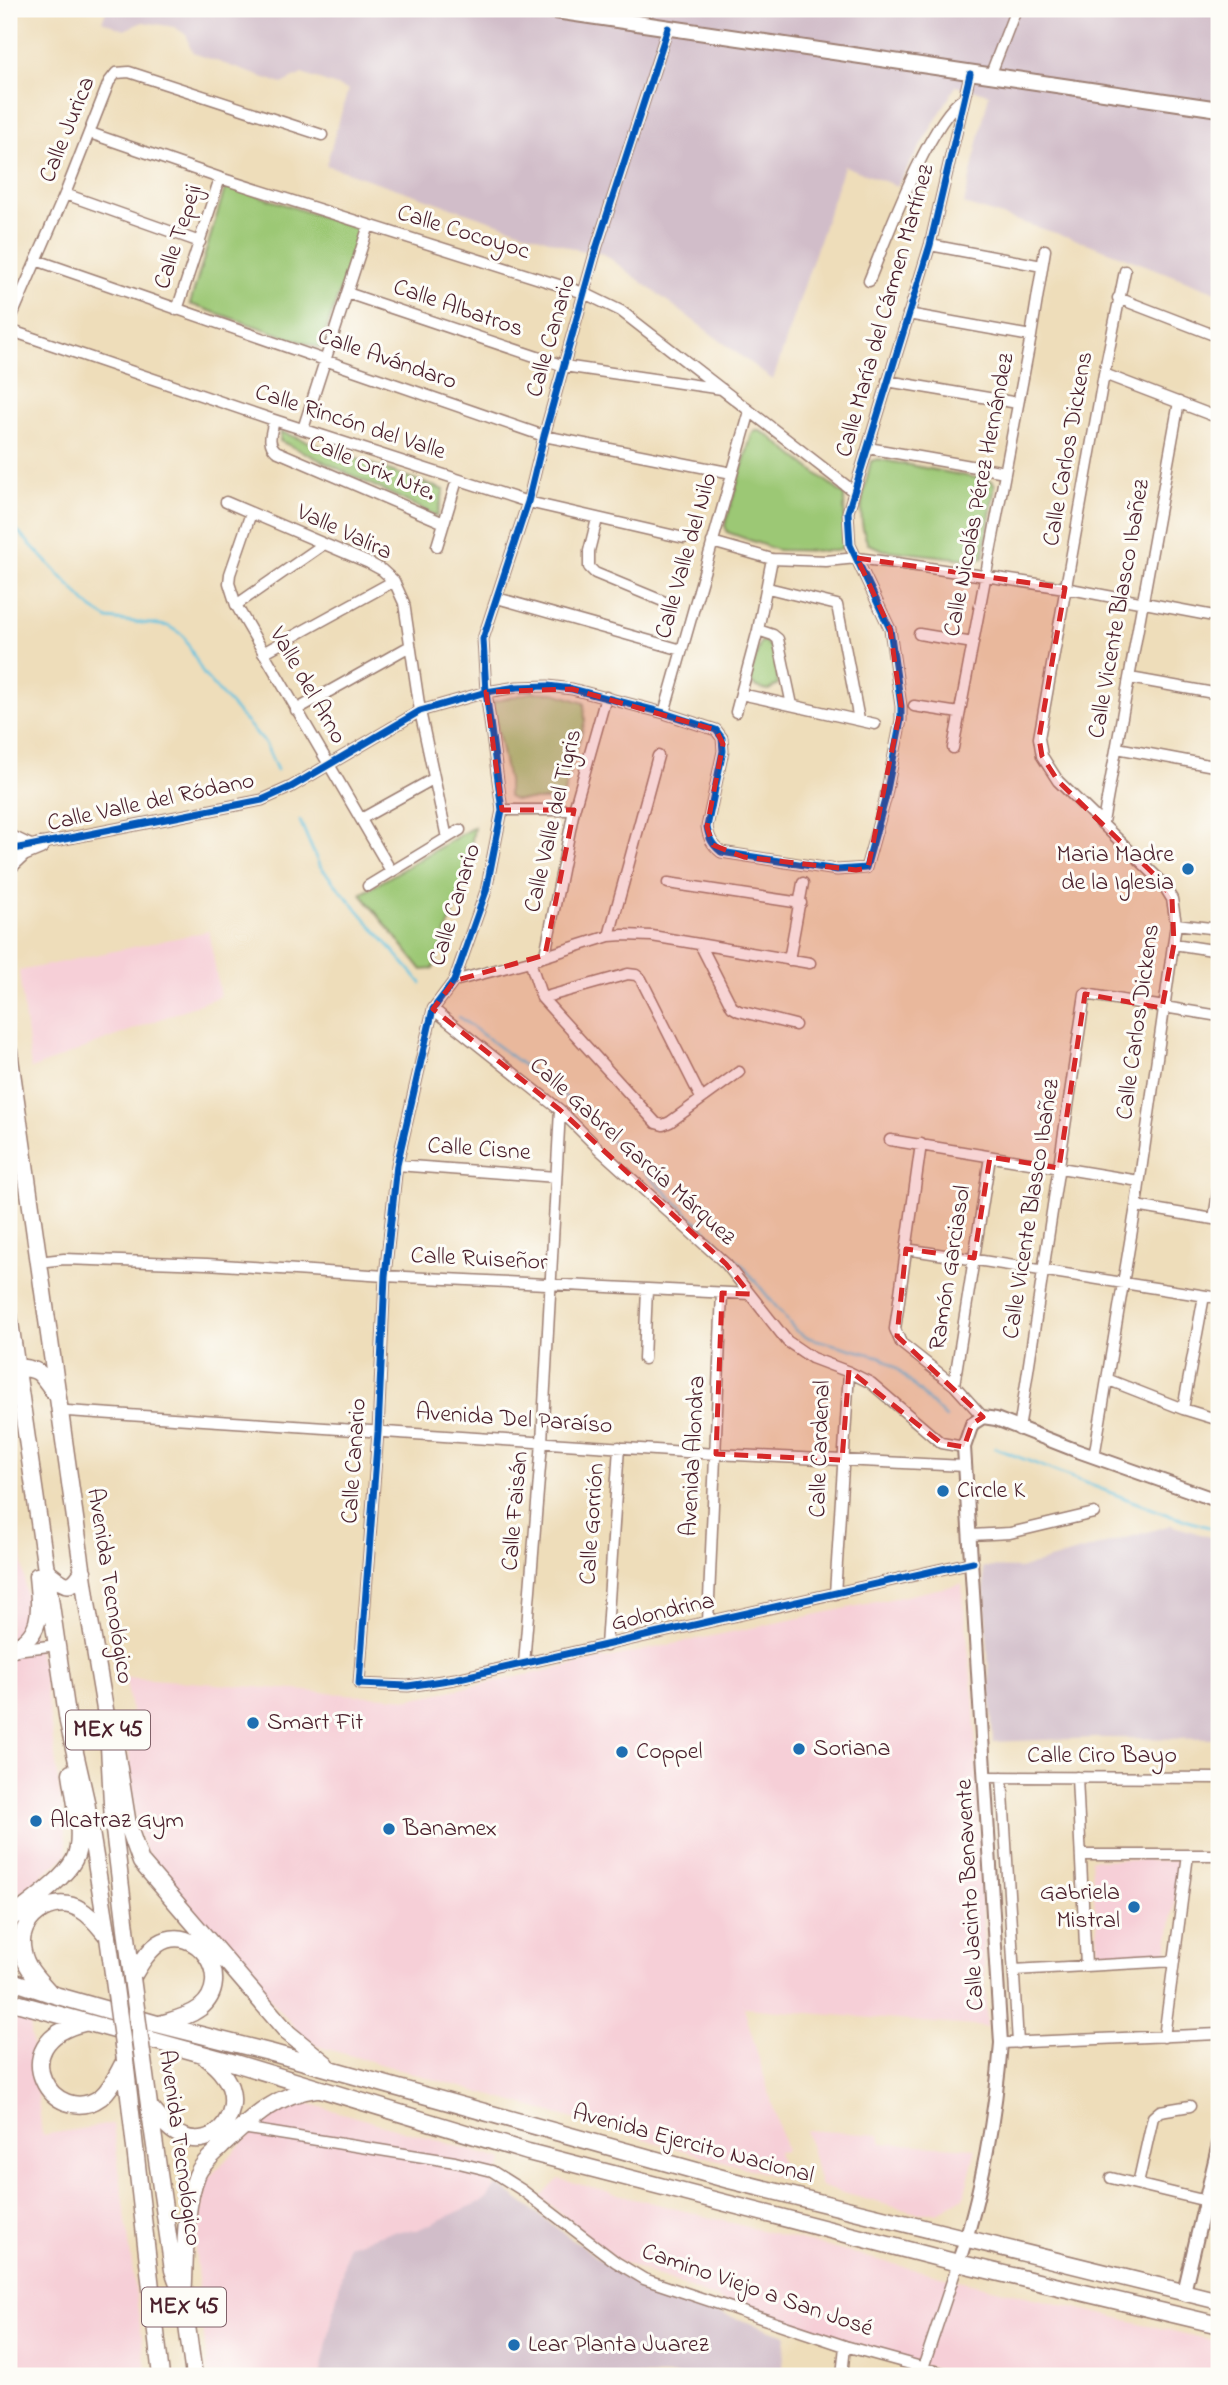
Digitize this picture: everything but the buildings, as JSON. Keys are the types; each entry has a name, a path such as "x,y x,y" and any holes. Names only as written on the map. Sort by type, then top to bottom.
{"main road":[{"path":"542,9 1219,109"},
{"path":"9,838 34,846"},
{"path":"9,866 34,846"},
{"name":"Avenida Tecnológico","path":"9,1051 83,1571 108,1727 113,1822 149,2105 173,2270 183,2297 194,2376"},
{"name":"Avenida Tecnológico","path":"9,1315 13,1375 68,1722 86,1801 108,1937 125,2060 161,2376"},
{"path":"13,1375 37,1370 44,1376 59,1407"},
{"path":"9,1651 32,1635 40,1611 34,1549 34,1496"},
{"path":"46,1570 60,1583 70,1585 75,1583 83,1571"},
{"path":"9,1920 62,1874 76,1854 78,1833 68,1722"},
{"path":"108,1727 117,1754 128,1825 141,1862 288,2033 333,2070"},
{"path":"51,1994 23,1955 22,1932 34,1914 52,1906 72,1905 91,1917 108,1937"},
{"path":"132,1978 150,1952 164,1941 189,1941 200,1946 208,1957 215,1981 209,1998 193,2012 157,2024"},
{"name":"Avenida Ejercito Nacional","path":"9,1980 157,2024 752,2186 1219,2301"},
{"name":"Avenida Ejercito Nacional","path":"9,2001 201,2054 528,2152 958,2263 1219,2325"},
{"path":"88,2023 60,2030 43,2047 41,2073 50,2091 68,2104 88,2103 106,2092 125,2060"},
{"path":"149,2105 161,2120 182,2136 206,2137 215,2135 223,2128 232,2110 231,2089 221,2071 201,2054"},
{"path":"183,2297 186,2231 197,2175 206,2162 263,2109 277,2100 304,2090 320,2089"},
{"path":"391,2110 414,2107 458,2117 470,2108"}],"street":[{"path":"990,76 1016,9"},
{"name":"Calle Canario","path":"359,1684 378,1432 385,1276 397,1165 433,1009 454,981 486,891 502,810 486,692 483,639 527,502 584,293 668,29"},
{"name":"Calle Jurica","path":"9,324 65,194 109,82 119,71 321,135"},
{"name":"Calle María del Cármen Martínez","path":"701,724 716,730 723,744 707,827 713,845 721,852 837,870 856,870 869,865 886,800 901,720 901,706 890,629 850,545 848,512 930,245 970,74"},
{"path":"869,281 906,191 943,120 954,105 964,98"},
{"name":"Calle Cocoyoc","path":"90,133 220,178 584,293 621,311 853,491"},
{"name":"Calle Tepeji","path":"177,310 220,178"},
{"path":"65,194 200,242"},
{"path":"303,429 369,226"},
{"path":"930,245 1042,266"},
{"name":"Calle Nicolás Pérez Hernández","path":"953,748 1045,250"},
{"name":"Calle Avándaro","path":"37,260 544,436 732,473"},
{"name":"Calle Carlos Dickens","path":"1094,1457 1136,1206 1176,924 1171,899 1161,881 1058,782 1049,769 1039,738 1125,271"},
{"name":"Calle Albatros","path":"347,293 564,366 722,389"},
{"path":"1118,298 1219,337"},
{"path":"908,314 1031,336"},
{"name":"Calle Rincón del Valle","path":"9,330 274,421 527,502 684,538"},
{"path":"1104,374 1219,418"},
{"path":"887,381 1018,403"},
{"name":"Calle Vicente Blasco Ibañez","path":"1102,822 1179,402"},
{"name":"Calle Valle del Nilo","path":"664,713 750,411"},
{"name":"Calle Orix Nte.","path":"274,421 270,439 276,451 444,523"},
{"path":"868,448 1005,472"},
{"name":"Calle Orix Nte.","path":"437,546 457,480"},
{"name":"Valle Valira","path":"226,502 382,570 394,581 404,603 420,711 447,838"},
{"name":"Valle del Arno","path":"251,513 230,574 229,583 236,605 391,872"},
{"path":"597,519 589,551 589,567 595,573 665,602"},
{"path":"712,542 772,559 826,561 857,558 1065,588 1219,617"},
{"path":"236,605 324,544"},
{"path":"736,712 768,589 772,559"},
{"path":"263,653 394,581"},
{"path":"768,589 838,600 859,720"},
{"path":"497,598 682,650"},
{"path":"758,631 778,639 792,705"},
{"path":"919,634 973,643"},
{"path":"296,710 410,646"},
{"path":"1130,678 1219,694"},
{"name":"Calle Valle del Ródano","path":"9,850 262,800 291,787 420,711 486,692 548,686 606,697 701,724"},
{"path":"741,694 874,724"},
{"name":"Calle Valle del Tigris","path":"545,955 574,810 606,697"},
{"path":"914,706 959,713"},
{"path":"1116,748 1219,767"},
{"path":"609,936 657,756"},
{"path":"361,820 433,779"},
{"path":"502,810 574,810"},
{"path":"368,886 460,830"},
{"path":"668,883 801,902"},
{"path":"789,960 803,883"},
{"path":"1176,924 1219,929"},
{"path":"454,981 609,936 637,934 810,963"},
{"path":"700,944 732,1007 795,1025"},
{"path":"1174,944 1219,951"},
{"path":"530,961 542,998 656,1123 663,1125 739,1072"},
{"path":"542,998 628,974 636,975 641,979 701,1098"},
{"name":"Calle Vicente Blasco Ibañez","path":"1019,1430 1085,995 1163,1008"},
{"path":"1163,1008 1219,1016"},
{"name":"Calle Gabrel García Márquez","path":"433,1009 560,1110 601,1152 726,1265 787,1341"},
{"name":"Calle Faisán","path":"524,1664 542,1442 560,1110"},
{"path":"890,1140 1139,1181"},
{"path":"921,1144 897,1305 895,1329 901,1343 954,1385 983,1417 996,1419 1019,1430 1219,1501"},
{"name":"Ramón Garciasol","path":"954,1385 990,1157"},
{"name":"Calle Cisne","path":"397,1165 556,1177"},
{"path":"1136,1206 1217,1219 1219,1185"},
{"path":"906,1249 1219,1298"},
{"name":"Calle Ruiseñor","path":"38,1262 64,1259 207,1264 385,1276 750,1294"},
{"path":"644,1359 647,1289"},
{"name":"Avenida Alondra","path":"708,1622 723,1293"},
{"path":"1183,1409 1204,1296"},
{"name":"Calle Cardenal","path":"787,1341 812,1357 849,1372 835,1594"},
{"path":"849,1372 871,1383 941,1443 964,1447 972,1424 983,1417"},
{"path":"1109,1380 1219,1420"},
{"name":"Avenida Del Paraíso","path":"59,1407 67,1411 378,1432 716,1454 965,1466"},
{"name":"Calle Gorrión","path":"606,1646 619,1447"},
{"name":"Calle Jacinto Benavente","path":"923,2368 966,2239 994,2106 1001,2043 964,1447"},
{"path":"971,1535 1010,1533 1094,1513"},
{"name":"Golondrina","path":"359,1684 430,1684 973,1562"},
{"path":"9,1651 57,1645"},
{"name":"Calle Ciro Bayo","path":"985,1777 1219,1778"},
{"path":"1002,1777 1018,2043"},
{"path":"1077,1777 1086,1966"},
{"path":"1164,2037 1188,1854"},
{"path":"1081,1855 1219,1855"},
{"path":"1014,1970 1174,1961"},
{"path":"1001,2043 1219,2034"},
{"path":"1138,2184 1153,2117 1160,2111 1190,2106"},
{"name":"Camino Viejo a San José","path":"242,2128 455,2162 492,2171 531,2197 616,2262 644,2279 845,2346 954,2376"},
{"path":"1184,2292 1219,2143"},
{"path":"1111,2178 1219,2204"},
{"path":"842,2376 845,2346"}],"highlighted area":[{"path":"857,558 1065,588 1039,738 1042,756 1058,781 1161,881 1172,899 1174,944 1162,1008 1085,994 1059,1168 990,1157 974,1258 906,1249 897,1336 983,1417 972,1424 964,1447 941,1443 849,1370 842,1460 716,1454 722,1293 750,1294 726,1264 560,1110 433,1009 454,981 545,955 574,810 502,810 486,692 572,689 716,730 723,744 707,827 713,845 744,857 856,870 868,868 901,706 890,629"}],"shaded area":[{"path":"107,9 1219,9 1219,293 1084,242 964,204 989,94 956,86 897,186 844,166 773,380 604,254 578,250 326,165 348,90 302,74 282,84 193,53 187,35 174,27 143,22 124,30 102,21"},
{"path":"209,931 220,996 31,1069 19,971"},
{"path":"9,1434 29,1622 43,1667 68,1854 9,1902"},
{"path":"1171,1525 1219,1540 1219,1739 1100,1738 993,1742 983,1567 1022,1568"},
{"path":"962,1584 974,1705 987,2027 744,2008 786,2151 777,2152 788,2180 317,2046 300,2034 175,1888 146,1851 136,1828 125,1717 132,1715 125,1677 410,1699"},
{"name":"Gabriela Mistral","path":"1091,1859 1181,1861 1167,1953 1099,1957"},
{"path":"9,2016 30,2023 42,2135 113,2124 147,2376 9,2376"},
{"path":"304,2102 504,2160 492,2185 612,2280 777,2376 208,2376 195,2250 207,2179 271,2114"},
{"path":"806,2130 880,2135 882,2143 976,2148 964,2197 937,2213 917,2213 821,2187"},
{"path":"559,2179 937,2275 1219,2342 1219,2376 962,2376 924,2366 748,2311 617,2260 541,2197"},
{"path":"497,2184 621,2275 669,2296 786,2335 782,2376 320,2376 348,2245 389,2232 417,2230 487,2199"}],"green space":[{"path":"226,185 361,230 320,348 190,304"},
{"path":"755,431 768,435 844,495 845,546 836,551 777,550 727,532 725,525"},
{"path":"281,432 444,490 437,516 280,441"},
{"path":"878,459 992,481 995,485 983,558 975,560 884,550 868,544 862,523 862,503 871,461"},
{"path":"763,641 771,648 776,666 778,684 769,690 755,686 750,678 760,643"},
{"path":"533,692 555,693 584,703 585,721 562,800 514,800 508,797 508,781 492,702"},
{"path":"474,827 463,881 446,934 433,969 422,970 361,894"}],"waterway":[{"path":"9,522 92,609 108,619 168,626 183,635 204,675 265,743 277,770"},
{"path":"300,821 319,865 421,983"},
{"path":"459,1017 567,1098 743,1266 796,1331 806,1337 881,1357 897,1369 946,1418"},
{"path":"995,1448 1171,1516 1219,1530"}],"cycle path":[{"path":"668,28 597,246 528,502 483,639 486,692 502,810 486,891 454,981 433,1009 397,1165 385,1276 378,1432 359,1684 408,1686 455,1679 973,1562"},
{"path":"9,850 262,800 291,787 420,711 486,692 548,686 572,689 664,713 716,730 722,738 723,751 707,827 711,841 721,852 837,870 866,868 885,800 901,720 901,706 890,629 850,545 848,512 930,245 970,74"}],"place":[{"name":"Maria Madre de la Iglesia","path":"1188,869"},
{"name":"Circle K","path":"943,1491"},
{"name":"Smart Fit","path":"253,1723"},
{"name":"Soriana","path":"799,1749"},
{"name":"Coppel","path":"622,1752"},
{"name":"Alcatraz Gym","path":"36,1821"},
{"name":"Banamex","path":"389,1829"},
{"name":"Gabriela Mistral","path":"1134,1907"},
{"name":"Lear Planta Juarez","path":"514,2345"}]}
